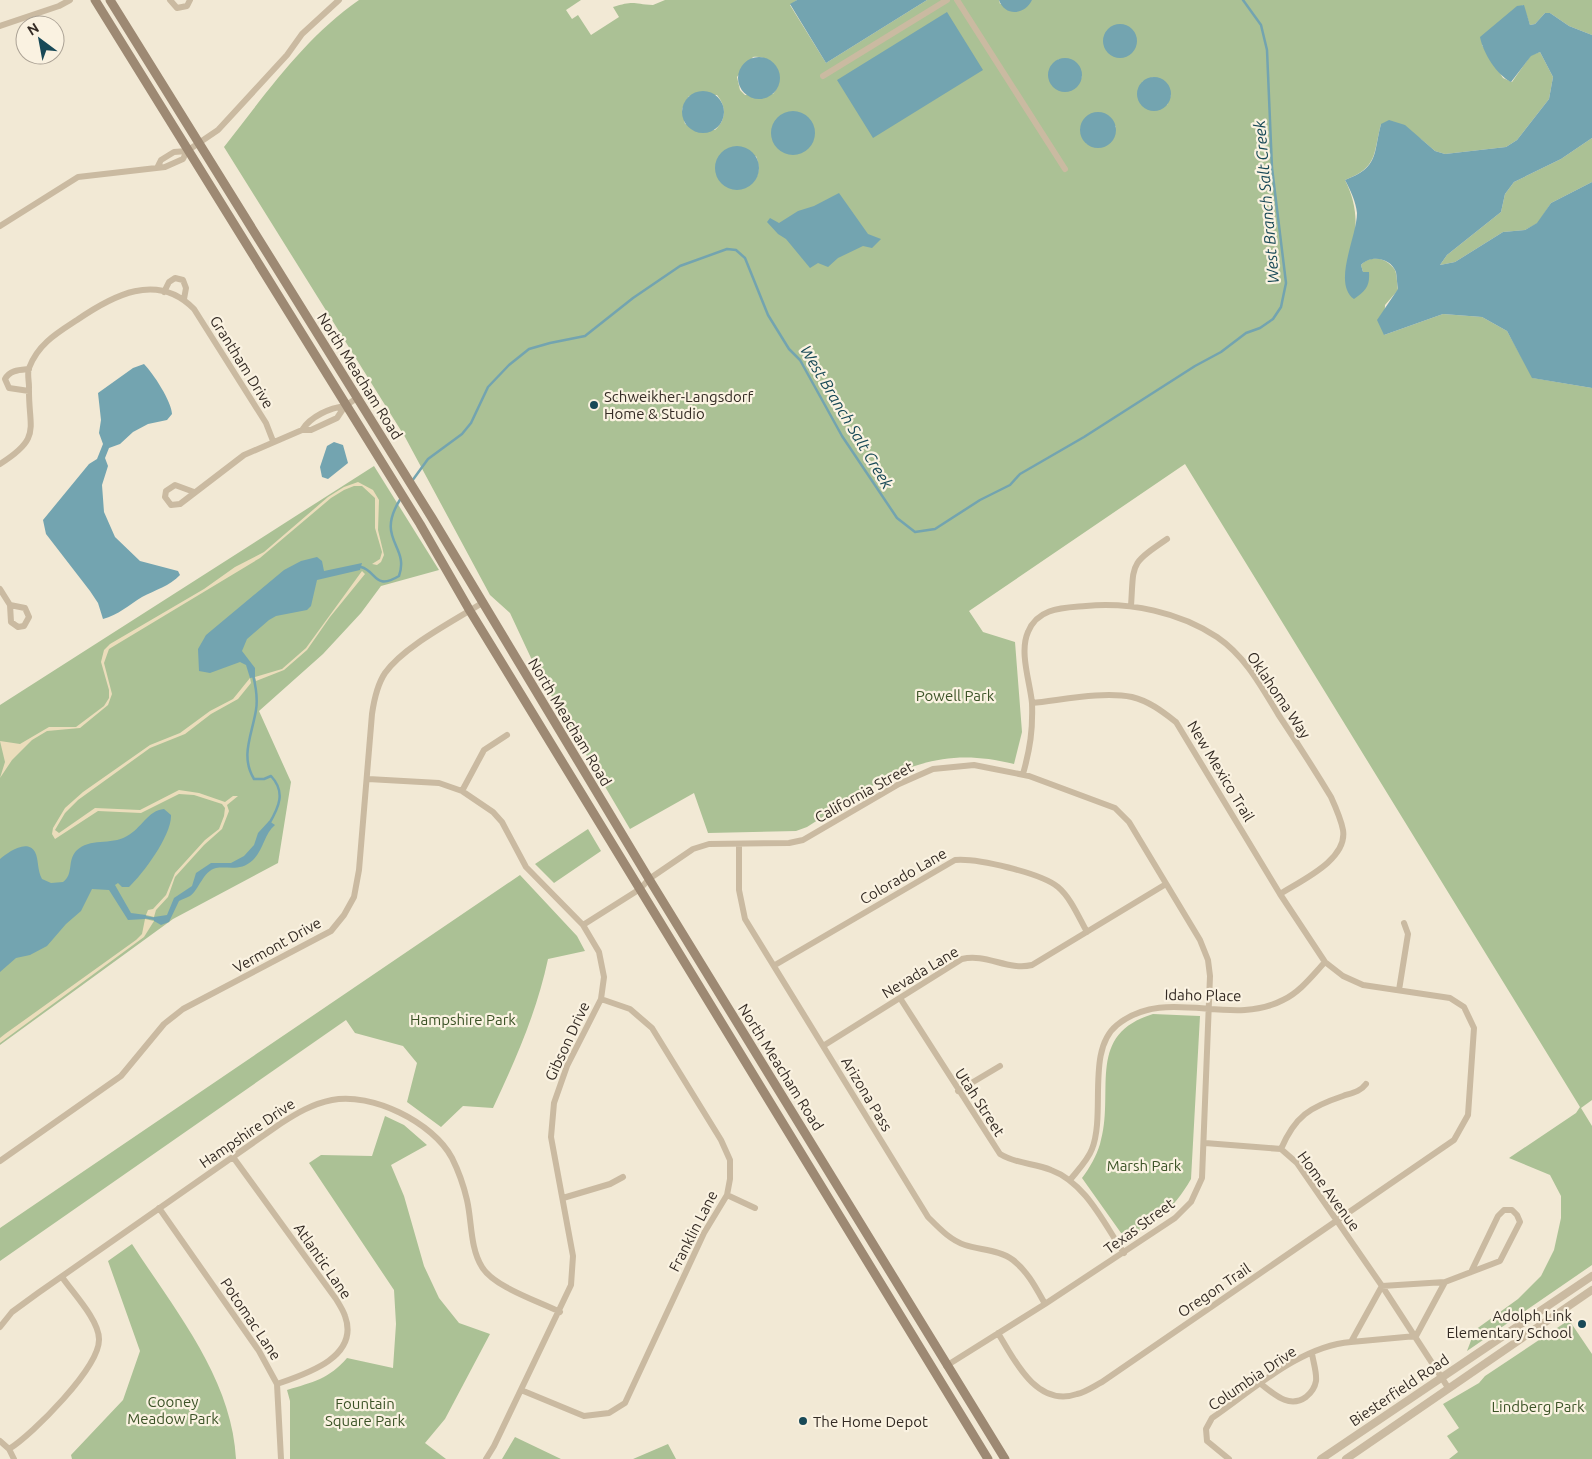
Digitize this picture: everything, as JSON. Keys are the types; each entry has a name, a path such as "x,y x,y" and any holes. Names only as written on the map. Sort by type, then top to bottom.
{"main road":[{"name":"North Meacham Road","path":"95,0 186,150 410,508 470,611 988,1459"},
{"name":"North Meacham Road","path":"110,0 418,496 649,879 946,1366 1005,1459"}],"street":[{"path":"39,15 70,0"},
{"path":"170,0 177,8 188,6 190,0"},
{"path":"158,166 161,160 174,152 186,150 218,130 287,54 302,34 339,0"},
{"path":"824,76 947,0"},
{"path":"957,0 1065,170"},
{"path":"0,26 15,24"},
{"path":"0,226 78,177 158,166 165,167 180,161 186,150"},
{"name":"Grantham Drive","path":"164,292 169,282 175,278 183,280 186,288 184,299 202,320 266,423 273,441"},
{"path":"0,464 19,452 32,431 29,369 41,346 107,300 135,290 164,292 184,299"},
{"path":"29,369 15,370 8,374 5,379 9,388 29,391"},
{"path":"194,492 244,455 273,441 302,430 310,430 337,418 345,406 357,398"},
{"path":"302,430 307,423 331,408 345,406"},
{"path":"1130,606 1133,570 1136,561 1167,539"},
{"path":"0,589 10,605"},
{"name":"Vermont Drive","path":"0,1161 121,1076 164,1024 183,1009 332,931 354,896 359,870 368,779 372,714 375,695 384,675 395,660 482,603"},
{"name":"Oklahoma Way","path":"1032,703 1025,648 1028,632 1036,619 1049,610 1103,605 1130,606 1157,611 1189,621 1218,638 1251,671 1331,797 1344,833 1331,861 1280,894"},
{"name":"New Mexico Trail","path":"1032,703 1095,696 1132,697 1163,712 1176,722 1280,894 1325,962"},
{"path":"1023,774 1032,740 1032,703"},
{"path":"462,790 484,750 508,735"},
{"name":"California Street","path":"583,925 640,889 649,879 693,849 709,844 789,843 804,840 899,784 933,769 974,765 1023,774 1115,808 1129,822 1166,884"},
{"name":"Gibson Drive","path":"368,779 439,783 462,790 493,812 502,822 526,867 583,925 599,952 602,963 604,977 601,999 566,1066 554,1103 551,1137 564,1198 573,1256 571,1285 522,1390 486,1459"},
{"name":"Arizona Pass","path":"739,844 739,890 745,920 775,965 928,1217 944,1233 964,1245 993,1252 1012,1260 1030,1278 1045,1304"},
{"name":"Colorado Lane","path":"775,965 955,860 970,859 1012,869 1058,887 1087,932"},
{"name":"Nevada Lane","path":"823,1046 962,959 980,958 1019,968 1032,966 1166,884"},
{"name":"Texas Street","path":"946,1366 1124,1253 1175,1218 1192,1202 1202,1178 1205,1142 1210,976 1208,960 1200,940 1166,884"},
{"path":"1325,962 1343,976 1363,984 1399,990 1408,934 1404,923"},
{"name":"Idaho Place","path":"1070,1180 1092,1150 1098,1119 1102,1046 1115,1026 1132,1014 1149,1008 1167,1005 1247,1009 1266,1007 1283,1001 1298,990 1325,962"},
{"name":"Oregon Trail","path":"998,1333 1018,1367 1036,1388 1056,1396 1076,1395 1102,1382 1454,1140 1468,1115 1474,1028 1470,1017 1464,1007 1450,998 1399,990"},
{"name":"Utah Street","path":"900,998 1000,1154 1011,1161 1051,1170 1070,1180 1083,1193 1124,1253"},
{"name":"Franklin Lane","path":"522,1390 584,1416 609,1413 625,1403 704,1232 727,1195 730,1179 730,1160 722,1140 664,1046 652,1028 630,1009 601,999"},
{"path":"958,1091 1000,1066"},
{"path":"1281,1148 1288,1132 1303,1114 1320,1104 1361,1090 1366,1084"},
{"name":"Hampshire Drive","path":"0,1327 12,1312 308,1106 334,1100 367,1101 409,1116 435,1135 452,1157 467,1200 475,1249 482,1267 497,1282 560,1312"},
{"name":"Home Avenue","path":"1205,1142 1281,1148 1297,1163 1416,1336 1449,1389"},
{"name":"Atlantic Lane","path":"233,1157 336,1298 346,1316 347,1334 341,1350 323,1366 277,1384"},
{"path":"564,1198 610,1184 623,1177"},
{"path":"727,1195 754,1208"},
{"name":"Potomac Lane","path":"159,1208 259,1351 277,1384 281,1459"},
{"path":"1352,1342 1382,1286 1445,1282 1500,1261 1520,1222 1512,1210 1504,1210 1498,1216 1471,1272"},
{"name":"Biesterfield Road","path":"1321,1459 1592,1276"},
{"path":"9,1449 23,1440 81,1378 98,1353 99,1338 94,1322 62,1277"},
{"path":"1416,1336 1445,1282"},
{"name":"Biesterfield Road","path":"1346,1459 1592,1290"},
{"name":"Columbia Drive","path":"1229,1459 1207,1442 1206,1428 1212,1418 1292,1363 1336,1343 1416,1336"},
{"path":"1261,1384 1284,1400 1293,1402 1303,1399 1311,1393 1315,1384 1312,1354"},
{"path":"0,1441 9,1449 14,1459"}],"green space":[{"name":"Powell Park","path":"359,0 581,0 566,10 572,19 578,15 591,35 619,17 613,7 626,4 653,5 665,0 797,0 790,5 826,63 927,0 999,0 1000,4 1032,0 1592,0 1592,35 1569,26 1550,13 1545,13 1535,24 1530,25 1523,5 1482,45 1503,78 1512,82 1531,55 1540,52 1553,77 1549,99 1517,140 1506,147 1445,154 1435,151 1421,139 1381,124 1375,152 1369,165 1356,175 1345,180 1355,209 1356,219 1352,248 1348,258 1363,272 1361,265 1369,259 1379,259 1392,266 1396,272 1398,290 1385,305 1384,335 1443,314 1482,317 1507,331 1533,378 1592,388 1592,1100 1581,1108 1592,1126 1592,1265 1467,1351 1475,1330 1518,1299 1541,1276 1554,1250 1561,1218 1561,1196 1550,1175 1509,1158 1576,1113 1580,1107 1185,464 969,611 983,632 1015,642 1022,732 1014,764 983,758 954,758 928,762 904,770 881,781 807,827 796,831 708,833 694,793 630,829 538,673 510,613 490,595 405,437 224,147 286,68 339,15","holes":["753,57 761,57 768,60 777,68 779,81 773,94 745,95 740,90 737,77","1059,59 1082,76 1081,80 1070,90 1059,90 1049,78 1051,67","1153,77 1164,81 1171,95 1167,105 1142,82","717,95 724,113 719,126 715,130 685,124 682,109 689,96","1094,113 1110,117 1116,127 1087,144 1081,135 1085,119","756,156 759,168 756,178 750,185 733,189 725,185 719,177 716,165"]},
{"path":"1592,138 1592,182 1551,203 1538,223 1525,230 1503,232 1455,262 1440,265 1447,255 1501,212 1505,194 1514,182 1561,159"},
{"path":"374,466 439,570 381,586 361,613 323,654 259,711 291,782 278,863 173,919 0,1045 0,705"},
{"path":"588,829 601,851 554,883 535,864"},
{"name":"Hampshire Park","path":"520,875 577,936 585,951 548,959 525,1035 493,1108 463,1106 441,1127 407,1102 417,1063 403,1046 355,1033 346,1020 0,1261 0,1228"},
{"name":"Marsh Park","path":"1153,1014 1200,1016 1191,1179 1170,1208 1155,1221 1126,1240 1082,1178 1097,1153 1100,1144 1104,1124 1107,1067 1110,1051 1118,1036 1132,1023"},
{"name":"Fountain Square Park","path":"385,1116 404,1125 427,1145 391,1165 404,1196 424,1266 439,1298 459,1323 490,1334 445,1419 425,1443 446,1459 290,1459 290,1401 287,1390 313,1382 327,1375 347,1358 393,1368 396,1324 394,1290 309,1163 321,1155 372,1156"},
{"name":"Cooney Meadow Park","path":"132,1244 182,1319 212,1373 224,1400 232,1429 236,1459 72,1459 71,1455 123,1400 140,1351 108,1261"},
{"name":"Lindberg Park","path":"1569,1320 1592,1354 1592,1459 1449,1459 1458,1452 1447,1436 1459,1428 1443,1404 1479,1383 1485,1376"},
{"path":"515,1437 561,1459 502,1459"},
{"path":"668,1444 676,1459 633,1459"}],"shaded area":[{"path":"358,482 373,490 379,500 378,530 384,555 381,562 377,565 372,564 380,559 382,552 375,528 375,498 362,486 354,486 344,490 331,498 260,558 109,649 104,663 112,694 108,705 80,728 47,731 32,740 12,760 0,778 5,762 0,741 20,744 49,727 76,727 104,706 109,698 109,690 101,662 104,650 110,644 204,589 235,567 264,552 328,497 344,487"},
{"path":"362,571 365,574 330,617 307,650 284,670 256,681 255,677 282,669 306,648"},
{"path":"250,678 251,683 238,699 211,714 185,734 150,748 78,800 65,813 55,830 59,833 95,808 140,810 179,790 199,793 225,802 233,796 238,796 227,805 229,811 222,829 204,845 175,877 168,897 156,910 154,917 146,915 148,910 153,909 166,895 175,873 205,840 219,829 225,808 222,804 194,795 179,794 141,813 98,811 55,839 52,834 53,828 65,808 83,792 150,745 180,733 210,711 233,699"},
{"path":"145,919 154,921 144,937 0,1043 0,1038 5,1034 136,940 142,934"}],"water":[{"path":"797,0 927,0 826,63 790,4"},
{"path":"999,0 1032,0 1025,9 1015,12 1006,9"},
{"path":"1524,5 1530,25 1535,24 1545,13 1550,13 1569,26 1592,35 1592,138 1561,159 1514,182 1505,194 1501,212 1447,255 1440,265 1455,262 1503,232 1525,230 1537,223 1551,203 1592,182 1592,388 1532,378 1507,331 1482,317 1443,314 1384,335 1377,320 1398,289 1396,272 1390,263 1380,259 1370,259 1361,265 1363,272 1369,272 1369,281 1364,291 1354,299 1348,292 1345,282 1347,259 1357,213 1351,191 1345,180 1364,170 1373,159 1381,124 1389,120 1405,125 1435,151 1445,154 1506,147 1517,140 1549,99 1553,77 1540,52 1531,56 1511,82 1496,69 1487,56 1480,37 1517,6"},
{"path":"947,12 983,70 873,138 837,80"},
{"path":"1120,24 1132,29 1137,41 1132,53 1120,58 1108,53 1103,41 1108,29"},
{"path":"763,57 771,60 777,66 780,78 777,90 771,96 755,99 747,96 741,90 738,74 741,66 747,60"},
{"path":"1065,58 1077,63 1082,75 1077,87 1065,92 1053,87 1048,75 1053,63"},
{"path":"1154,77 1166,82 1171,94 1166,106 1154,111 1142,106 1137,94 1142,82"},
{"path":"707,91 715,94 721,100 724,112 721,124 715,130 699,133 691,130 685,124 682,108 685,100 691,94"},
{"path":"793,111 805,115 811,121 815,133 811,145 805,151 793,155 781,151 775,145 771,133 775,121 781,115"},
{"path":"1098,112 1110,118 1116,130 1110,142 1098,148 1086,142 1080,130 1086,118"},
{"path":"737,146 749,150 755,156 759,168 755,180 749,186 737,190 725,186 719,180 715,168 719,156 725,150"},
{"path":"839,193 868,234 881,239 872,248 863,246 838,258 828,267 818,263 810,268 786,239 778,234 767,222 770,218 779,223 798,211 814,206"},
{"path":"144,364 169,402 172,414 167,420 148,424 133,432 120,444 109,448 105,458 108,466 102,485 104,512 115,537 140,561 178,571 180,575 167,585 103,619 98,603 90,591 46,534 43,520 89,464 97,459 103,444 99,433 101,420 98,393 133,368"},
{"path":"334,442 343,445 348,463 328,479 322,477 320,467 327,446"},
{"path":"317,557 322,561 324,571 362,563 360,570 317,580 311,606 307,610 276,616 247,639 242,651 255,668 255,677 250,678 246,665 240,662 210,673 199,671 198,649 206,635 284,570 301,561"},
{"path":"164,809 171,815 170,823 156,854 129,887 122,887 118,883 115,885 131,913 146,915 145,919 128,920 109,890 92,889 81,911 66,924 47,946 30,955 16,958 0,972 0,859 17,848 27,846 35,852 42,879 51,883 63,882 68,875 73,855 76,851 87,844 121,839 132,833 153,813"},
{"path":"269,821 275,825 268,833 260,851 253,860 244,866 212,870 204,877 189,897 179,901 169,922 161,925 154,921 154,917 167,915 174,898 192,886 196,873 211,863 231,863 244,856 254,845 258,833"}],"waterway":[{"name":"West Branch Salt Creek","path":"412,481 428,459 462,434 471,423 488,387 509,365 529,349 585,336 633,298 680,266 727,249 736,250 745,258 768,315 789,349 800,360 842,436 897,518 915,532 935,529 980,500 1010,485 1020,474 1084,437 1195,366 1221,352 1246,333 1260,328 1273,319 1281,307 1286,283 1272,168 1267,50 1261,25 1243,0"},
{"name":"West Branch Salt Creek","path":"361,567 380,581 391,580 399,576 400,557 391,533 391,524 394,512 401,498"},
{"name":"West Branch Salt Creek","path":"253,675 257,706 247,754 254,779 264,779 271,776 276,782 280,794 276,812 269,824"},
{"name":"West Branch Salt Creek","path":"144,917 156,919"}],"place":[{"name":"Schweikher-Langsdorf Home & Studio","path":"594,405"},
{"name":"Adolph Link Elementary School","path":"1582,1324"},
{"name":"The Home Depot","path":"803,1421"}]}
